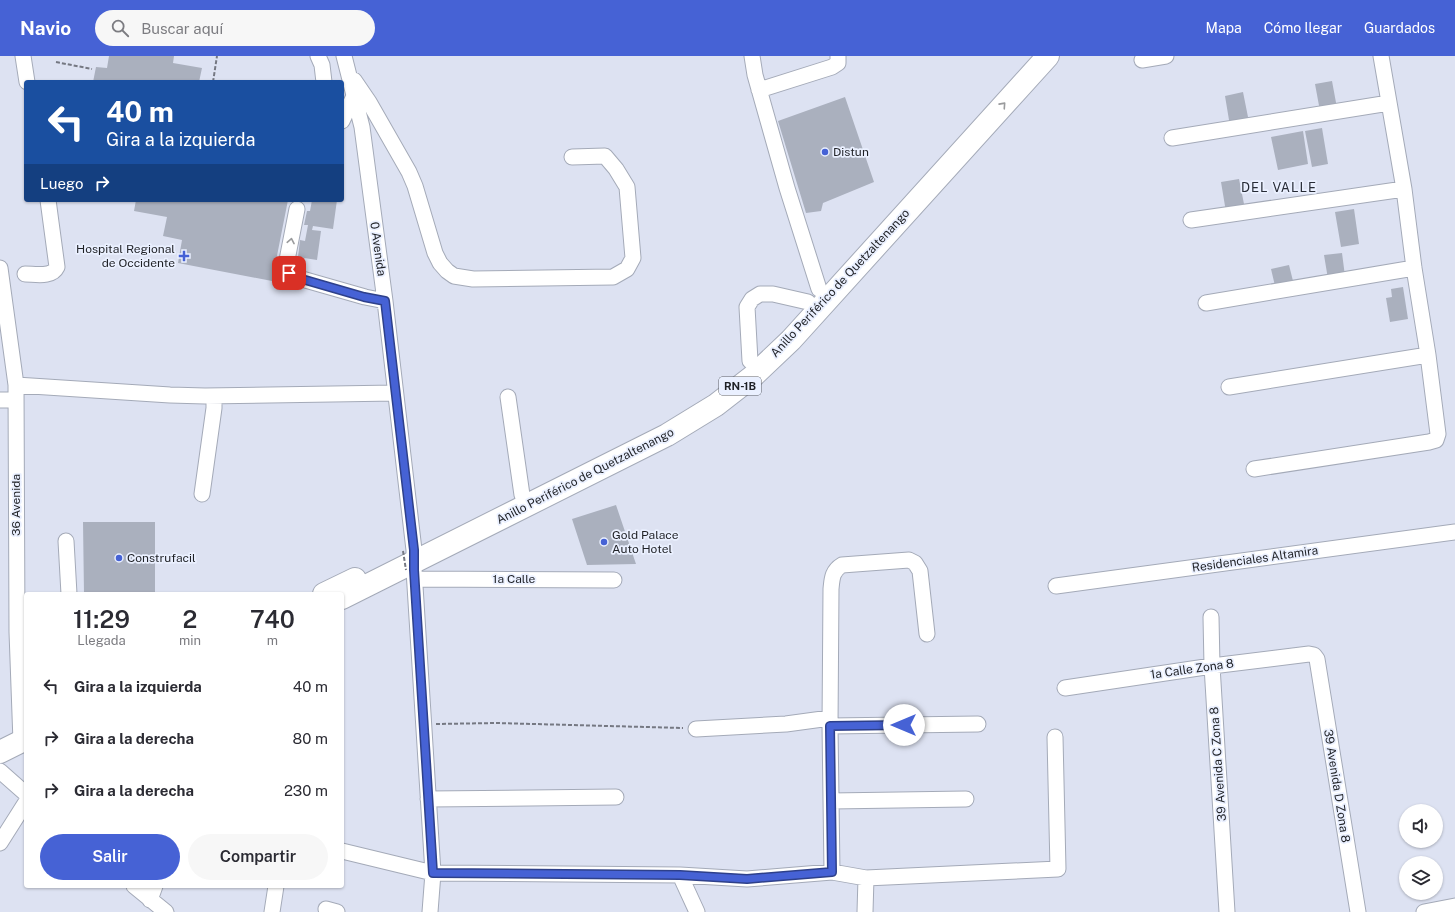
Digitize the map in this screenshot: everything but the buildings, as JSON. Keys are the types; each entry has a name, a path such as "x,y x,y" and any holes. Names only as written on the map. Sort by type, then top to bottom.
{"highway":[{"name":"Anillo Periférico de Quetzaltenango","path":"330,592 410,563 522,495 681,412 717,388 750,361 784,329 1028,56"},
{"name":"Anillo Periférico de Quetzaltenango","path":"344,597 667,435 716,405 752,377 791,340 1048,56"},
{"path":"0,752 24,745"},
{"path":"0,767 24,745"}],"street":[{"path":"23,56 27,80"},
{"path":"318,56 322,65 324,80"},
{"name":"0 Avenida","path":"344,56 362,127 385,301 395,393 424,724 433,873 430,912"},
{"path":"750,361 747,307 752,299 760,294 814,296 787,188 759,90 752,56"},
{"path":"759,90 832,67 838,62 838,56"},
{"path":"1142,60 1166,56"},
{"path":"1254,469 1429,442 1436,440 1438,434 1404,189 1381,56"},
{"path":"348,71 369,102 409,172 422,205 435,253 443,267 454,276 473,279 612,277 627,269 633,258 628,187 605,156 572,157"},
{"path":"344,117 354,96"},
{"path":"1172,138 1389,103"},
{"path":"1191,220 1404,189"},
{"path":"25,274 49,274 54,272 57,266 48,202"},
{"path":"298,209 287,260 289,273 295,277 364,297 385,301"},
{"name":"36 Avenida","path":"0,268 3,311 16,393 17,632 24,745"},
{"path":"1206,303 1414,268"},
{"path":"1229,388 1428,355"},
{"path":"0,400 16,393 214,396 395,393"},
{"path":"202,494 214,408 214,396"},
{"path":"508,397 522,495"},
{"name":"Residenciales Altamira","path":"1056,586 1455,532"},
{"path":"66,541 69,592"},
{"path":"832,872 830,722 831,589 832,576 836,568 842,565 909,560 915,563 920,571 927,634"},
{"name":"1a Calle","path":"410,563 614,580"},
{"name":"39 Avenida C Zona 8","path":"1211,617 1212,666 1227,912"},
{"name":"1a Calle Zona 8","path":"1065,688 1212,666 1309,654 1314,655 1317,659"},
{"name":"39 Avenida D Zona 8","path":"1317,659 1358,912"},
{"path":"696,728 830,722 978,724"},
{"path":"344,851 433,873 680,875 747,879 832,872 866,878 1058,869 1054,737"},
{"path":"0,771 24,792"},
{"path":"428,799 616,797"},
{"path":"831,801 966,799"},
{"path":"0,843 24,805"},
{"path":"680,875 697,912"},
{"path":"865,912 866,878"},
{"path":"139,888 153,893 166,912"},
{"path":"272,912 276,888"},
{"path":"1424,912 1455,906"}],"path":[{"path":"213,80 217,56"},
{"path":"56,62 92,69"},
{"path":"424,724 496,723 696,728"}],"place":[{"name":"Distun","path":"825,152"},
{"name":"Hospital Regional de Occidente","path":"184,256"},
{"name":"Gold Palace Auto Hotel","path":"604,542"},
{"name":"Construfacil","path":"119,558"}],"district":[{"name":"DEL VALLE","path":"1279,187"}],"route":[{"path":"289,273 295,277 364,297 385,301 414,550 433,873 680,875 747,879 832,872 830,726 904,725"}]}
